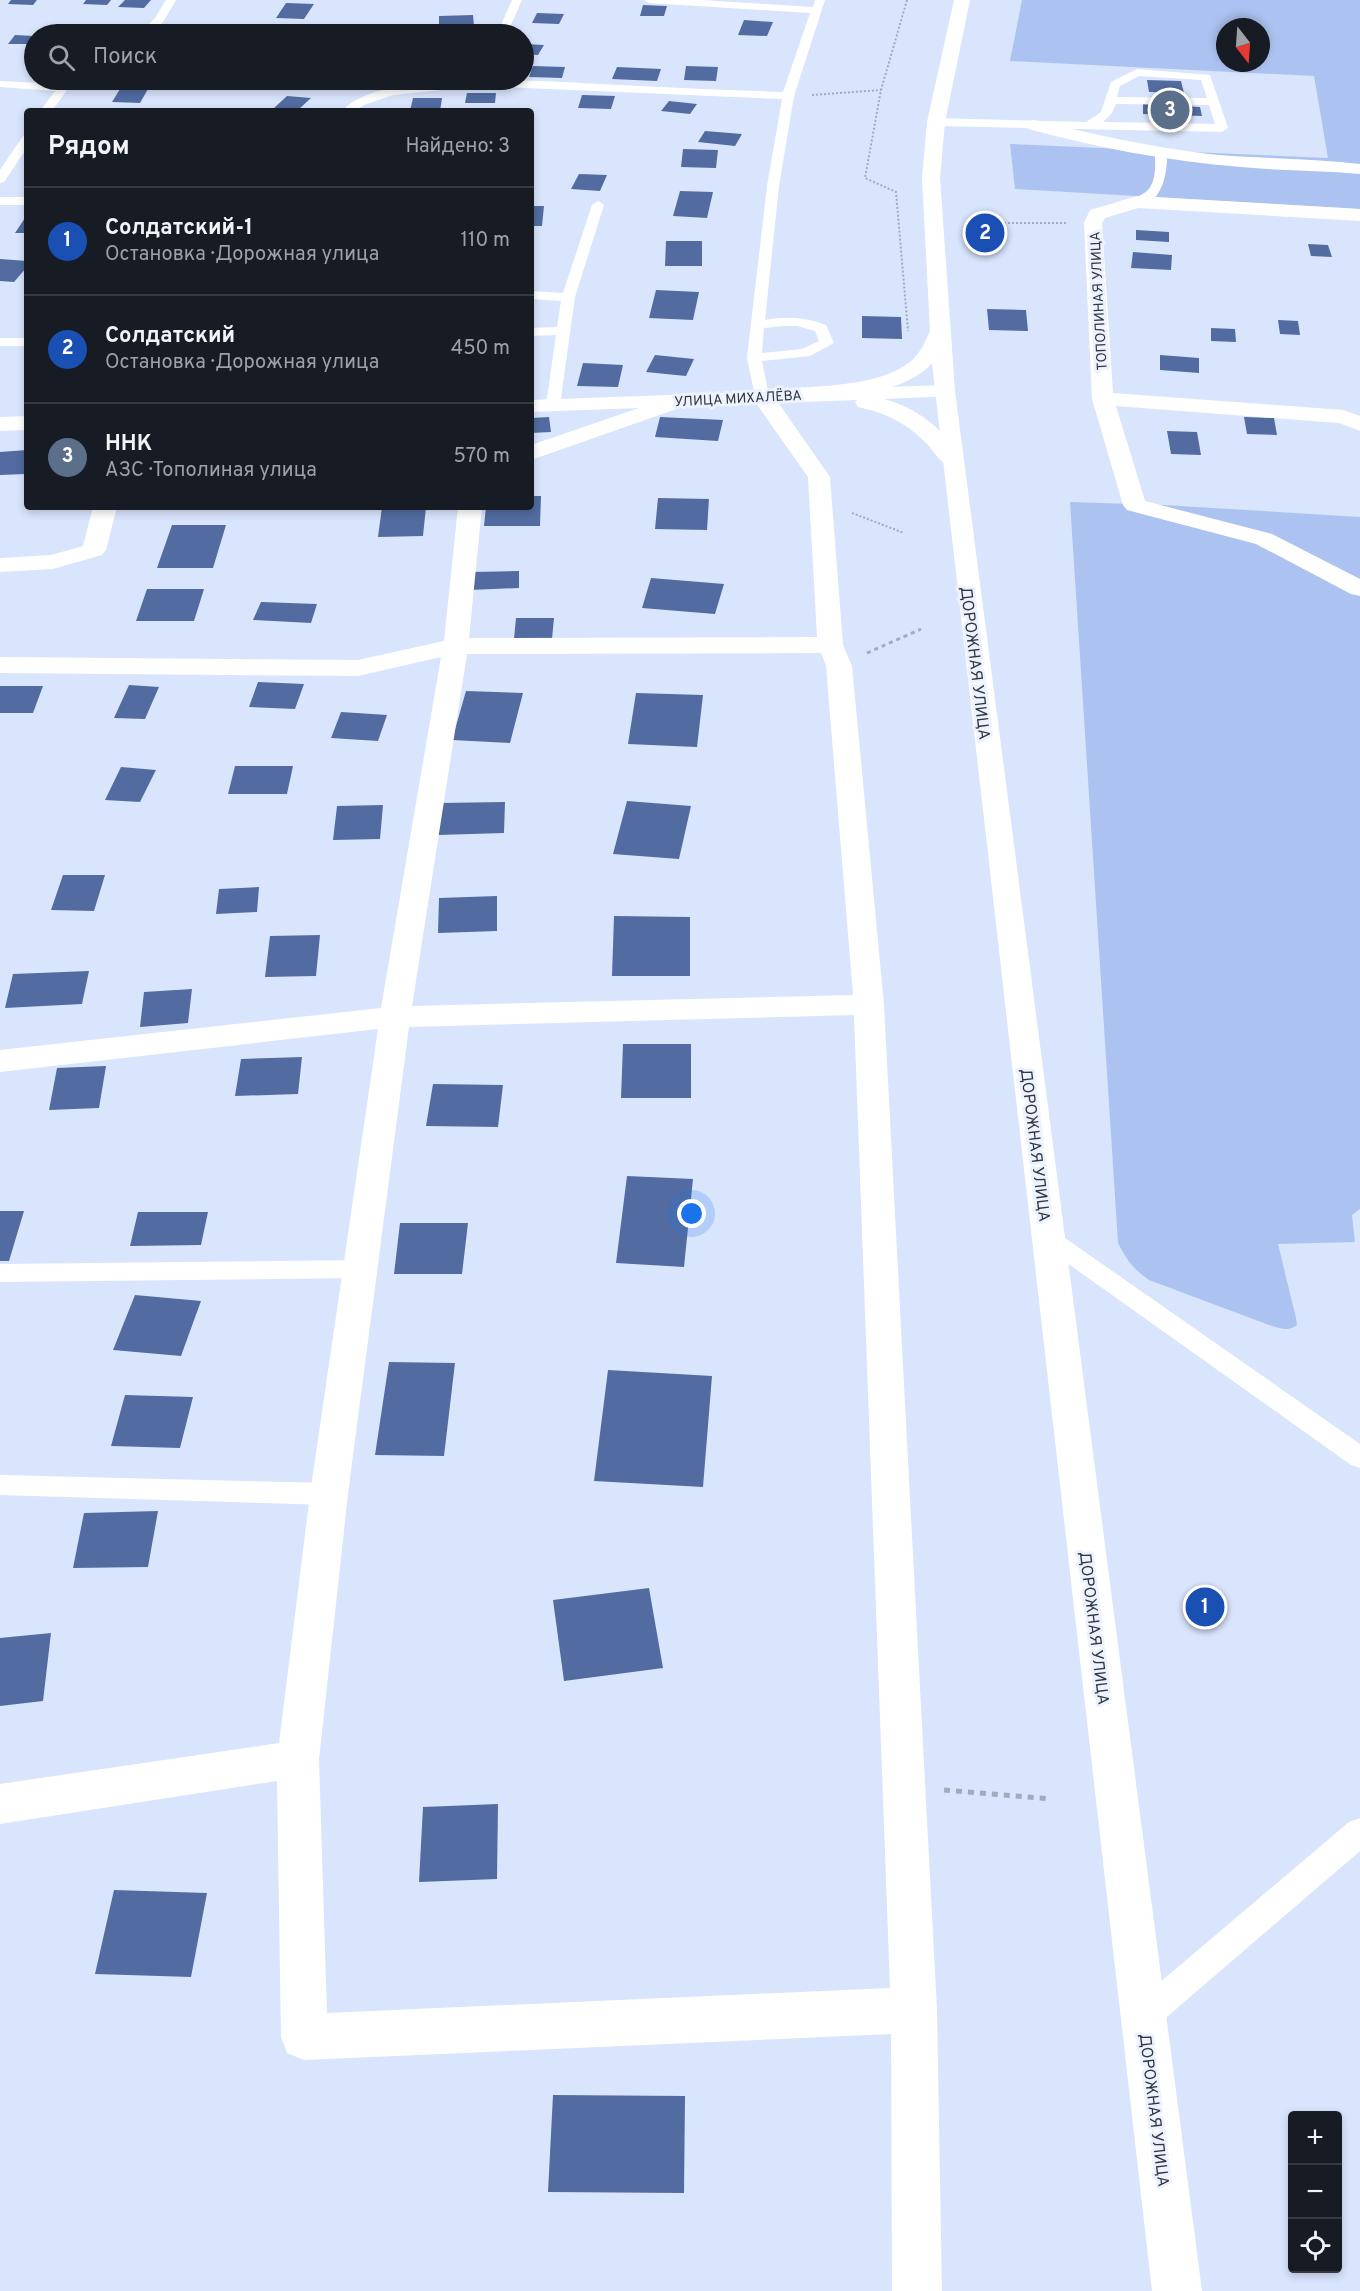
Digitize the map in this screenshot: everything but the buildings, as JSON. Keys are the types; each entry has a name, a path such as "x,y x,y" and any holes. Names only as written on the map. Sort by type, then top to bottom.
{"main road":[{"name":"ДОРОЖНАЯ УЛИЦА","path":"962,0 936,122 931,178 944,391 1177,2291"},
{"path":"1034,125 1081,138 1161,153 1268,164 1360,169"},
{"name":"ТОПОЛИНАЯ УЛИЦА","path":"1360,215 1137,202 1097,214 1093,223 1103,399 1135,505 1264,539 1360,589"},
{"path":"762,396 873,385 900,377 917,366 930,352 940,332"},
{"name":"УЛИЦА МИХАЛЁВА","path":"534,406 944,391"},
{"path":"762,396 838,398 873,403 902,411 922,425 952,459"},
{"path":"762,396 819,477 834,655 869,1005 914,2010 917,2291"},
{"path":"1103,399 1343,417 1360,424"},
{"path":"534,452 677,401"},
{"path":"0,424 24,423"},
{"path":"0,565 53,562 94,550 104,510"},
{"path":"470,510 456,646 395,1017 329,1494 298,1759 304,2037 914,2010"},
{"path":"0,665 358,668 456,646 834,655"},
{"path":"0,1061 395,1017 869,1005"},
{"path":"0,1804 298,1759"}],"lane":[{"path":"154,24 171,0"},
{"path":"506,24 517,0"},
{"path":"649,0 818,5 788,96 773,186 753,357 762,396"},
{"path":"936,122 1222,128 1206,77 1164,72 1137,72 1115,84 1108,113 1103,119 1090,124"},
{"path":"0,84 24,86"},
{"path":"534,84 788,96"},
{"path":"48,108 62,90"},
{"path":"352,108 399,90"},
{"path":"1110,100 1214,102"},
{"path":"0,179 24,146"},
{"path":"1137,202 1152,195 1158,186 1162,171 1161,153"},
{"path":"0,201 24,201"},
{"path":"553,405 568,297 598,205"},
{"path":"534,295 568,297"},
{"path":"753,357 805,353 827,343 821,328 806,321 782,320 757,325"},
{"path":"534,332 563,331"},
{"path":"0,342 24,342"},
{"path":"1047,1237 1360,1458"},
{"path":"0,1273 360,1269"},
{"path":"0,1485 329,1494"},
{"path":"1143,2017 1360,1832"}],"path":[{"path":"907,0 881,90 865,178 896,192 908,336"},
{"path":"788,96 881,90"},
{"path":"972,223 1093,223"},
{"path":"822,500 904,533"},
{"path":"834,655 921,629"},
{"path":"905,1786 1051,1799"}],"shaded area":[{"path":"1022,0 1360,0 1360,209 1015,189 1010,144 1328,158 1314,76 1233,72 1270,72 1270,18 1216,18 1216,71 1010,61"},
{"path":"1070,502 1164,505 1360,517 1360,1209 1352,1215 1355,1242 1278,1244 1297,1325 1290,1328 1283,1329 1269,1325 1149,1280 1131,1264 1118,1243"}],"place":[{"name":"ННК","path":"1170,110"},
{"name":"Солдатский","path":"985,233"},
{"name":"Солдатский-1","path":"1205,1607"}]}
